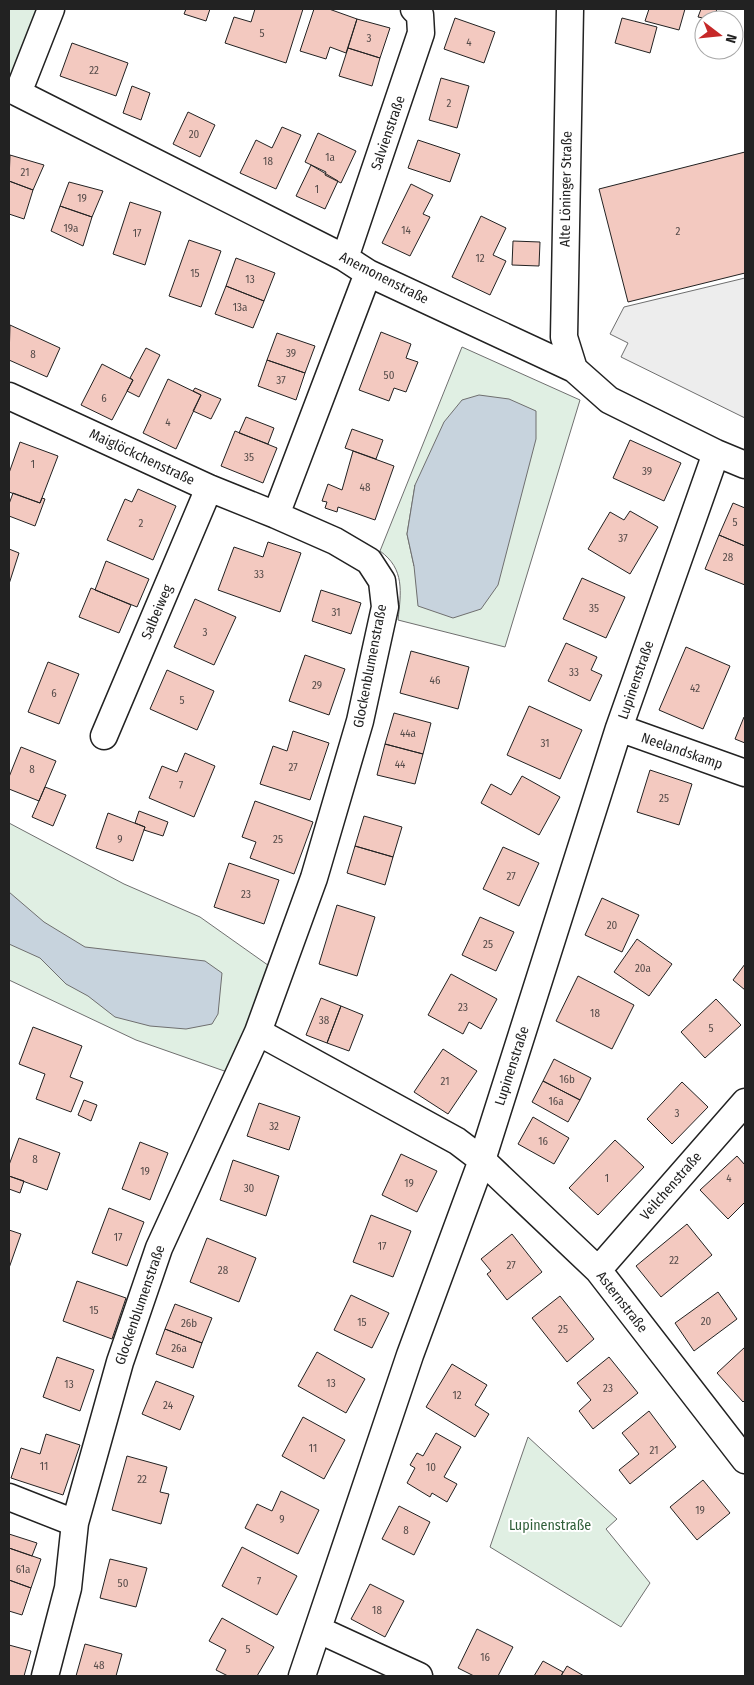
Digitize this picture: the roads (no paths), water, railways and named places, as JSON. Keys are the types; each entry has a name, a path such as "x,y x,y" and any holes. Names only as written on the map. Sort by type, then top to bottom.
{"street":[{"name":"Anemonenstraße","path":"51,9 18,93 345,258 368,273 574,368 609,400 716,453 745,465"},
{"name":"Salvienstraße","path":"345,258 421,33 420,15 414,9"},
{"name":"Alte Löninger Straße","path":"570,9 564,337 574,368"},
{"path":"276,514 368,273"},
{"name":"Maiglöckchenstraße","path":"9,396 209,488 276,514"},
{"name":"Lupinenstraße","path":"302,1676 410,1355 482,1160 619,728 716,453"},
{"name":"Salbeiweg","path":"104,736 209,488"},
{"name":"Glockenblumenstraße","path":"45,1676 68,1588 74,1523 120,1362 159,1248 258,1032 314,878 360,721 385,607 382,581 369,561 335,541 276,514"},
{"name":"Neelandskamp","path":"619,728 745,773"},
{"path":"258,1032 457,1141 482,1160"},
{"name":"Veilchenstraße","path":"598,1270 745,1102"},
{"name":"Asternstraße","path":"482,1160 598,1270 740,1445"},
{"path":"9,1498 74,1523"},
{"path":"319,1630 419,1676"}]}
